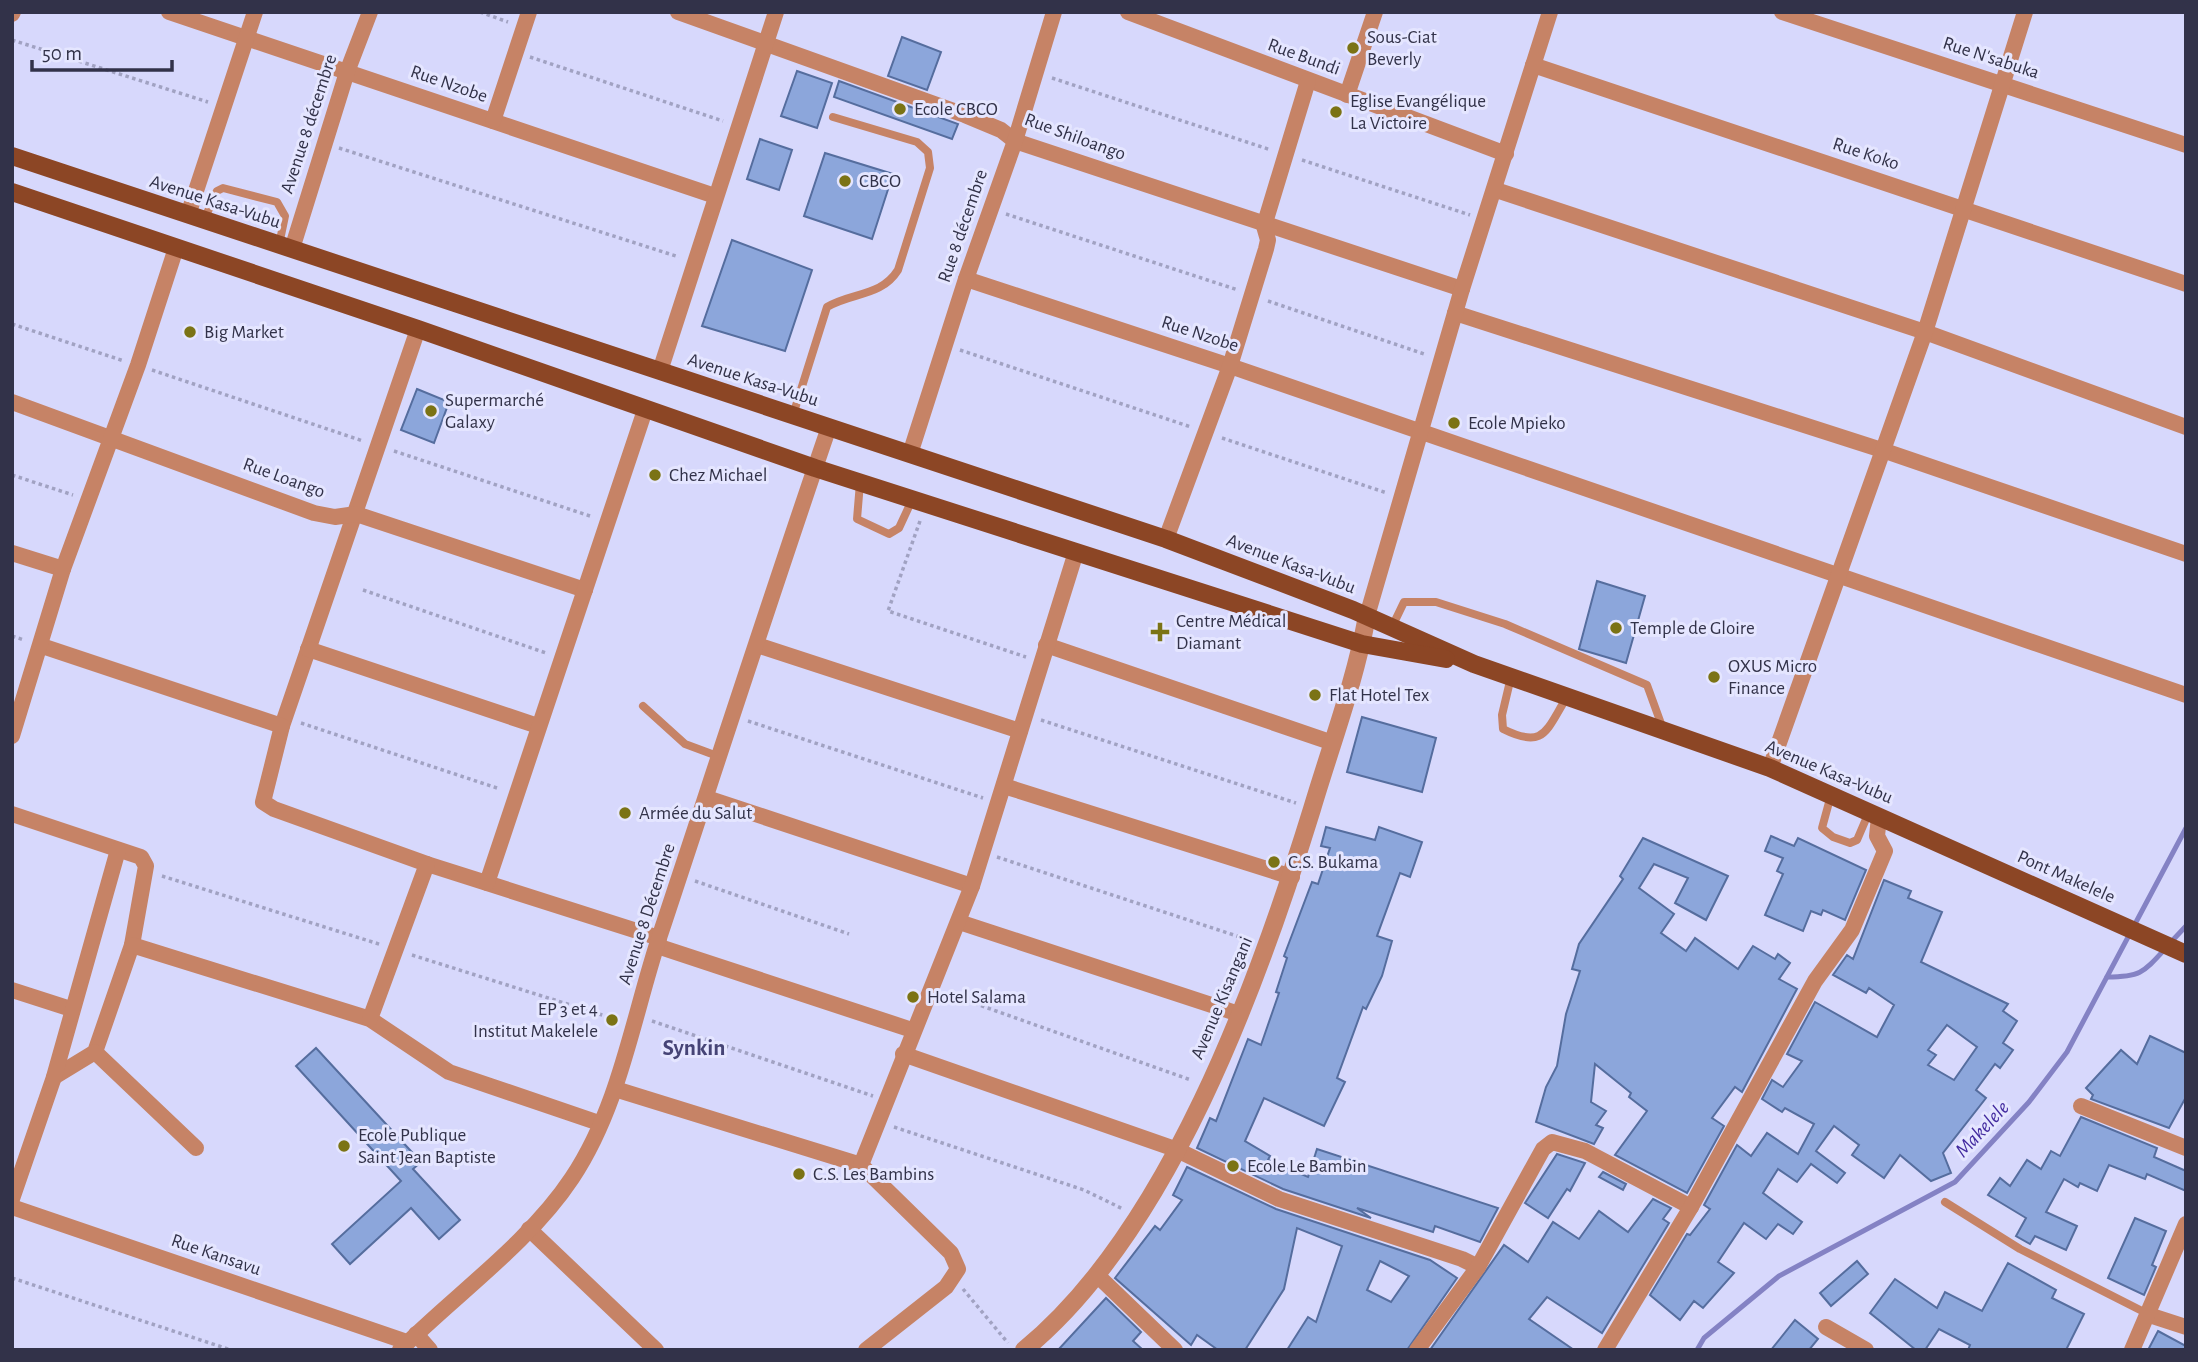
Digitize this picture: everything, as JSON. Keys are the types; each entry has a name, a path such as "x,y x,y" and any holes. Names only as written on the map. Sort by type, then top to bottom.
{"main road":[{"name":"Avenue Kasa-Vubu","path":"12,156 1166,539 1367,616 1474,664 1770,768 1929,838"},
{"name":"Avenue Kasa-Vubu","path":"12,192 418,328 645,410 860,483 1362,644 1474,664"},
{"name":"Pont Makelele","path":"1929,838 2186,954"}],"street":[{"name":"Rue Nzobe","path":"169,12 715,196"},
{"path":"196,218 224,107 256,12"},
{"name":"Avenue 8 décembre","path":"285,247 324,143 346,72 370,12"},
{"name":"Rue Shiloango","path":"678,12 965,115 1001,130 1015,141 1264,226 1462,289"},
{"path":"660,371 776,12"},
{"name":"Rue 8 décembre","path":"910,454 965,279 1015,141 1054,12"},
{"name":"Rue Bundi","path":"1128,12 1506,154"},
{"path":"1347,95 1375,12"},
{"name":"Rue N'sabuka","path":"1782,12 2186,145"},
{"path":"1770,768 1885,451 1965,208 2025,12"},
{"path":"1367,616 1462,289 1496,190 1546,13"},
{"path":"493,121 526,20"},
{"name":"Rue Koko","path":"1533,65 2186,284"},
{"path":"1166,539 1230,366 1268,240 1264,226 1308,81"},
{"path":"1496,190 1925,332 2186,427"},
{"path":"12,736 16,711 42,646 63,569 138,365 176,248"},
{"name":"Rue Nzobe","path":"965,279 1230,366 1420,434 2186,695"},
{"path":"1455,313 1885,451 2186,554"},
{"path":"418,328 380,446 283,722 263,802 267,807 427,864 912,1030"},
{"name":"Rue Loango","path":"12,402 314,513 335,517 356,514 585,590"},
{"path":"487,883 645,410"},
{"name":"Avenue 8 Décembre","path":"408,1342 529,1229 572,1177 599,1124 615,1089 658,942 829,427"},
{"path":"12,552 63,569"},
{"path":"861,1165 902,1054 972,886 1076,552"},
{"name":"Avenue Kisangani","path":"1024,1350 1098,1276 1138,1216 1207,1085 1268,946 1292,877 1362,644 1367,616"},
{"path":"757,645 1022,723"},
{"path":"1046,645 1333,743"},
{"path":"42,646 283,722"},
{"path":"308,649 538,726"},
{"path":"1004,786 1292,877"},
{"path":"707,798 972,886"},
{"path":"12,814 141,857 146,866 132,945 95,1052 54,1077"},
{"path":"1605,1350 1691,1207 1815,981 1852,930 1885,851 1877,836 1874,814"},
{"path":"12,1199 54,1077 71,1009 100,922 118,850"},
{"path":"370,1019 427,864"},
{"path":"959,922 1240,1014"},
{"path":"132,945 370,1019 449,1072 599,1124"},
{"path":"12,990 71,1009"},
{"path":"95,1052 195,1148"},
{"path":"902,1054 1175,1149 1259,1191 1462,1259 1478,1267"},
{"path":"615,1089 861,1165 951,1253 958,1269 954,1278 866,1350"},
{"path":"2081,1106 2186,1148"},
{"path":"1417,1350 1478,1267 1543,1149 1552,1142 1585,1151 1691,1207"},
{"name":"Rue Kansavu","path":"12,1207 430,1350"},
{"path":"2132,1350 2186,1224"},
{"path":"529,1229 655,1349"},
{"path":"1098,1276 1175,1350"},
{"path":"2149,1315 2186,1327"},
{"path":"1826,1327 1866,1350"}],"lane":[{"path":"793,415 827,307 842,298 881,289 891,281 898,270 930,168 928,152 917,142 833,117"},
{"path":"196,218 217,191 223,188 278,202 285,216 285,247"},
{"path":"860,483 857,519 889,534 899,528 919,502"},
{"path":"1392,627 1404,602 1436,602 1505,624 1647,685 1663,729"},
{"path":"1511,677 1502,715 1503,729 1521,738 1533,740 1542,736 1567,696"},
{"path":"643,706 685,744 720,757"},
{"path":"1831,795 1822,828 1833,837 1850,843 1857,840 1874,814"},
{"path":"1945,1202 2020,1250 2149,1315"}],"path":[{"path":"480,12 526,20"},
{"path":"12,40 224,107"},
{"path":"516,53 738,125"},
{"path":"1035,73 1486,220"},
{"path":"324,143 694,262"},
{"path":"991,209 1442,360"},
{"path":"12,324 608,522"},
{"path":"946,345 1403,498"},
{"path":"12,475 89,500"},
{"path":"919,502 888,611 1041,662"},
{"path":"363,590 561,659"},
{"path":"734,716 999,803"},
{"path":"283,722 515,794"},
{"path":"1022,723 1312,808"},
{"path":"983,852 1268,946"},
{"path":"680,876 849,934"},
{"path":"930,988 1207,1085"},
{"path":"637,1016 885,1100"},
{"path":"877,1122 1084,1189 1138,1216"},
{"path":"12,1278 231,1350"},
{"path":"954,1278 1014,1350"}],"building":[{"path":"902,37 941,52 927,90 888,76"},
{"path":"797,71 832,83 817,128 781,116"},
{"name":"CBCO","path":"839,81 958,124 952,139 834,97"},
{"path":"760,139 792,150 779,190 747,179"},
{"name":"CBCO","path":"825,153 893,174 872,239 804,216"},
{"path":"732,240 812,270 785,351 702,326"},
{"path":"417,389 449,402 434,443 401,430"},
{"path":"1597,581 1645,596 1626,663 1579,649"},
{"path":"1362,717 1436,738 1422,792 1347,772"},
{"path":"1326,827 1375,840 1379,827 1422,842 1410,877 1400,873 1377,936 1392,941 1382,976 1366,1009 1363,1007 1337,1078 1345,1082 1324,1126 1264,1098 1245,1141 1270,1156 1268,1160 1308,1177 1317,1149 1498,1208 1480,1242 1435,1226 1433,1232 1357,1208 1371,1218 1283,1189 1197,1148 1210,1118 1216,1121 1248,1039 1261,1045 1279,993 1276,992 1287,958 1284,956 1312,882 1318,884 1330,848 1321,846"},
{"path":"1771,836 1794,846 1798,838 1866,870 1845,920 1823,910 1821,915 1811,911 1803,931 1765,915 1783,874 1777,871 1783,858 1765,851"},
{"path":"1643,838 1728,876 1706,920 1675,903 1688,878 1654,864 1639,888 1674,914 1661,933 1686,951 1695,938 1738,969 1753,946 1775,959 1778,954 1790,963 1779,979 1797,989 1742,1092 1735,1087 1712,1118 1724,1126 1687,1193 1615,1155 1647,1111 1629,1097 1631,1093 1595,1064 1591,1102 1606,1111 1596,1125 1603,1128 1594,1144 1536,1122 1546,1087 1557,1066 1566,1014 1580,971 1572,969 1579,944 1623,879 1620,876"},
{"path":"1884,880 1911,891 1908,898 1942,912 1921,962 2008,1004 2003,1011 2017,1021 2003,1043 2013,1050 2000,1068 1995,1064 1976,1090 1986,1098 1943,1153 1951,1173 1931,1181 1900,1155 1884,1178 1852,1155 1859,1145 1834,1126 1816,1151 1845,1173 1837,1183 1811,1164 1797,1182 1778,1169 1763,1193 1802,1222 1793,1234 1778,1224 1766,1239 1744,1223 1718,1262 1734,1273 1703,1308 1694,1301 1680,1320 1650,1295 1687,1234 1690,1235 1710,1209 1704,1205 1737,1145 1751,1156 1767,1133 1798,1154 1814,1124 1785,1108 1782,1112 1762,1099 1772,1080 1783,1087 1802,1061 1787,1054 1815,1002 1877,1037 1894,1005 1869,988 1866,993 1833,975 1847,955 1853,959","holes":["1947,1025 1977,1047 1954,1080 1928,1065 1936,1055 1928,1050"]},
{"path":"2150,1036 2186,1053 2186,1097 2169,1128 2091,1099 2093,1095 2086,1088 2121,1050 2137,1064"},
{"path":"316,1048 421,1162 413,1169 460,1220 439,1239 411,1208 350,1264 332,1244 401,1181 296,1066"},
{"path":"2081,1117 2157,1148 2154,1157 2186,1171 2186,1191 2147,1174 2145,1179 2109,1165 2097,1191 2080,1183 2078,1187 2064,1179 2046,1212 2077,1226 2066,1250 2035,1236 2030,1244 2016,1236 2026,1218 1988,1195 2000,1178 2010,1186 2027,1160 2041,1169 2051,1151 2060,1156"},
{"path":"1557,1154 1585,1163 1570,1191 1567,1189 1548,1218 1525,1203"},
{"path":"1187,1167 1276,1209 1430,1260 1457,1278 1407,1350 1287,1350 1308,1317 1316,1322 1342,1246 1297,1228 1284,1289 1245,1350 1218,1350 1197,1335 1191,1345 1115,1278 1155,1226 1160,1230 1182,1200 1173,1195","holes":["1380,1261 1409,1276 1391,1302 1367,1290"]},
{"path":"1603,1172 1626,1184 1623,1190 1599,1177"},
{"path":"1653,1199 1671,1208 1663,1219 1669,1223 1602,1333 1547,1297 1529,1319 1574,1350 1430,1350 1504,1245 1528,1262 1553,1222 1579,1239 1599,1211 1628,1232"},
{"path":"2135,1218 2166,1231 2152,1265 2156,1267 2144,1295 2108,1278"},
{"path":"1857,1261 1868,1274 1831,1306 1820,1293"},
{"path":"2008,1263 2056,1290 2052,1298 2084,1314 2066,1350 1968,1350 1970,1345 1939,1329 1925,1350 1916,1350 1870,1313 1895,1279 1937,1308 1945,1292 1982,1311"},
{"path":"1106,1298 1141,1332 1133,1341 1143,1350 1058,1350"},
{"path":"1795,1320 1818,1339 1809,1350 1771,1350"},
{"path":"2158,1331 2186,1346 2186,1350 2148,1350"}],"waterway":[{"name":"Makelele","path":"1697,1350 1704,1338 1779,1276 1955,1182 2029,1102 2067,1052 2186,828"},
{"path":"2171,942 2186,926"},
{"path":"2107,977 2140,972 2165,949"}],"place":[{"name":"Sous-Ciat Beverly","path":"1353,48"},
{"name":"Ecole CBCO","path":"900,109"},
{"name":"Eglise Evangélique La Victoire","path":"1336,112"},
{"name":"CBCO","path":"845,181"},
{"name":"Big Market","path":"190,332"},
{"name":"Supermarché Galaxy","path":"431,411"},
{"name":"Ecole Mpieko","path":"1454,423"},
{"name":"Chez Michael","path":"655,475"},
{"name":"Temple de Gloire","path":"1616,628"},
{"name":"Centre Médical Diamant","path":"1160,632"},
{"name":"OXUS Micro Finance","path":"1714,677"},
{"name":"Flat Hotel Tex","path":"1315,695"},
{"name":"Armée du Salut","path":"625,813"},
{"name":"C.S. Bukama","path":"1274,862"},
{"name":"Hotel Salama","path":"913,997"},
{"name":"EP 3 et 4 Institut Makelele","path":"612,1020"},
{"name":"Ecole Publique Saint Jean Baptiste","path":"344,1146"},
{"name":"Ecole Le Bambin","path":"1233,1166"},
{"name":"C.S. Les Bambins","path":"799,1174"}],"district":[{"name":"Synkin","path":"694,1048"}]}
